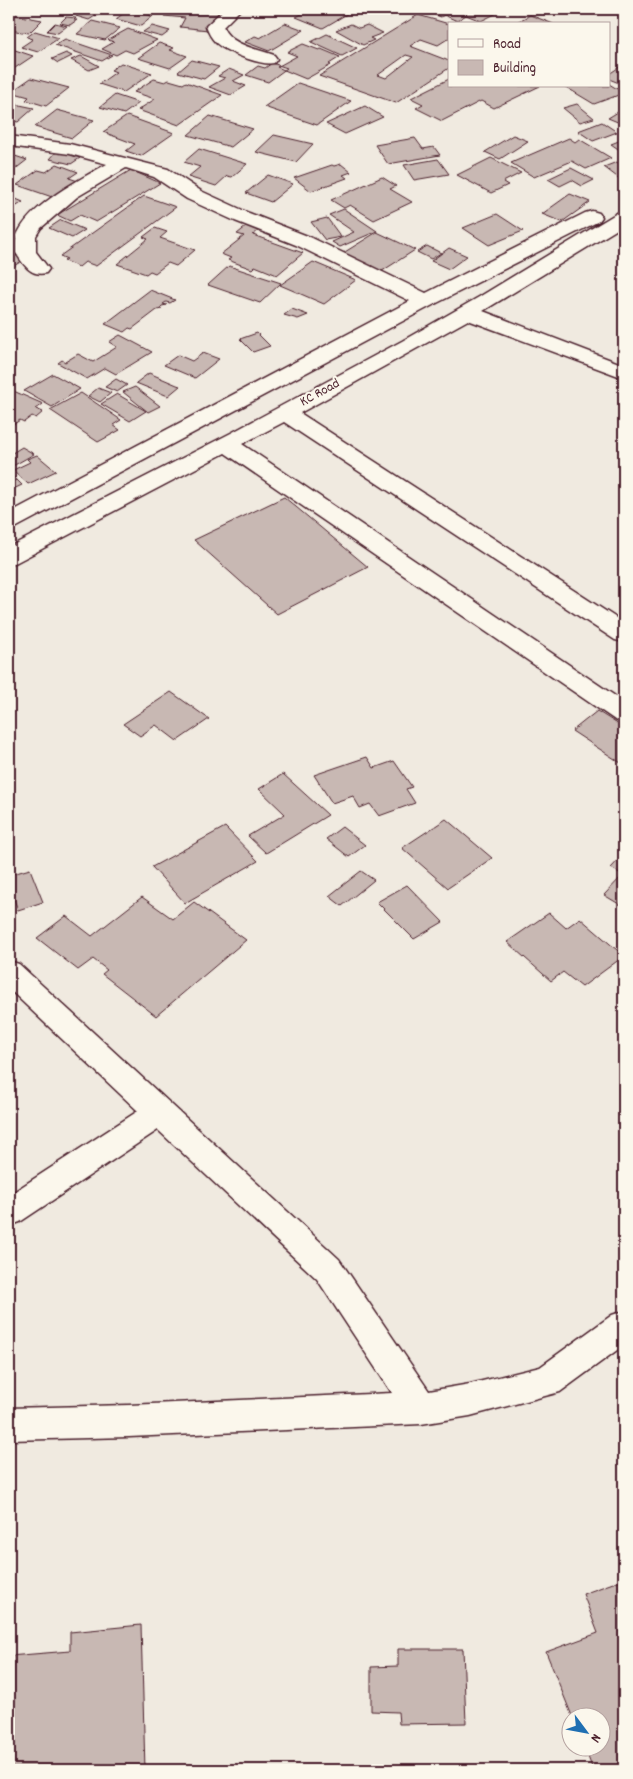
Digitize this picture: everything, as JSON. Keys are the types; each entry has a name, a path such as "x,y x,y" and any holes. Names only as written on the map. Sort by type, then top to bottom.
{"street":[{"path":"233,9 214,26 220,40 268,59"},
{"path":"9,141 70,149 161,173 194,196 242,217 303,240 426,301"},
{"path":"39,269 26,253 26,235 42,216 90,180 124,162"},
{"path":"9,522 426,301 615,205 624,203"},
{"name":"KC Road","path":"9,557 227,444 411,343 624,217"},
{"path":"466,312 624,372"},
{"path":"378,326 411,343"},
{"path":"284,412 624,634"},
{"path":"227,444 624,714"},
{"path":"9,972 328,1269 420,1408"},
{"path":"9,1212 160,1113"},
{"path":"9,1424 420,1408 470,1400 548,1380 624,1326"}],"building":[{"path":"51,9 79,9 72,14"},
{"path":"86,9 104,10 89,20 76,16"},
{"path":"131,9 158,9 152,14"},
{"path":"169,9 221,9 208,30 180,27 185,18 164,16"},
{"path":"311,9 345,9 352,11 323,28 296,17"},
{"path":"372,9 415,9 409,12 402,10 390,16"},
{"path":"420,9 505,9 481,21 466,15 457,21 444,15 441,17"},
{"path":"128,10 153,16 141,26 116,19"},
{"path":"15,15 42,20 29,33 9,30 9,22"},
{"path":"418,15 448,24 448,39 438,45 421,39 410,46 448,61 448,69 396,103 319,76","holes":["406,55 413,57 386,78 378,75"]},
{"path":"530,15 548,22 517,22"},
{"path":"66,17 76,18 74,20 77,20 70,25 60,23"},
{"path":"92,21 120,28 105,40 77,34"},
{"path":"55,23 67,26 58,33 47,31"},
{"path":"285,23 304,30 269,51 245,42 255,36 260,38"},
{"path":"351,24 359,28 367,25 383,33 370,38 374,40 363,45 336,30"},
{"path":"152,26 170,31 162,37 143,32"},
{"path":"128,29 157,40 133,53 125,50 116,55 102,49 114,42 108,40"},
{"path":"35,31 59,38 38,52 21,47 33,39 27,37"},
{"path":"327,34 357,48 342,56 311,42"},
{"path":"65,39 112,55 102,61 55,45"},
{"path":"159,43 174,48 170,50 187,56 170,68 138,58"},
{"path":"303,44 340,57 329,64 331,65 306,79 277,67 297,56 287,52"},
{"path":"9,48 33,56 9,72"},
{"path":"66,53 72,56 58,63 52,59"},
{"path":"81,56 99,66 89,70 71,60"},
{"path":"192,60 219,67 204,79 178,72"},
{"path":"121,63 152,73 124,92 99,84 116,72 111,70"},
{"path":"272,63 287,68 268,82 246,75 258,66 265,68"},
{"path":"624,64 624,85 610,79 610,73"},
{"path":"229,69 244,75 233,81 246,86 231,95 209,87 225,78 218,76"},
{"path":"31,78 69,88 46,106 26,100 29,97 11,92"},
{"path":"154,79 165,82 169,80 183,84 186,82 222,95 179,125 138,110 155,99 134,92"},
{"path":"448,80 448,88 536,88 494,108 481,101 442,121 416,108 423,104 411,98"},
{"path":"298,83 351,101 317,125 264,107"},
{"path":"610,85 624,93 594,104 567,88 610,88"},
{"path":"115,95 139,103 124,114 100,107"},
{"path":"15,104 34,108 18,122 9,120 9,109"},
{"path":"577,104 594,118 580,122 563,108"},
{"path":"365,106 383,117 345,134 326,124"},
{"path":"57,110 94,120 72,138 35,127"},
{"path":"618,112 624,114 624,120 620,123 608,118"},
{"path":"127,116 174,133 141,156 126,151 135,144 103,132"},
{"path":"210,116 253,129 231,147 188,135"},
{"path":"602,122 617,132 593,141 578,131"},
{"path":"274,135 313,144 296,162 256,152"},
{"path":"513,135 528,141 500,159 485,152"},
{"path":"415,138 423,149 434,147 440,155 388,164 375,145"},
{"path":"569,138 575,142 579,139 611,158 586,169 572,161 534,177 511,163"},
{"path":"624,139 624,153 611,144"},
{"path":"199,149 247,164 232,177 227,176 216,186 188,177 200,167 184,162"},
{"path":"58,150 80,158 71,164 50,159"},
{"path":"9,154 27,160 9,174"},
{"path":"491,158 521,173 503,182 508,185 491,193 457,175"},
{"path":"438,159 449,174 414,180 404,165"},
{"path":"617,162 624,168 624,179 621,180 604,167"},
{"path":"57,164 78,172 69,178 81,182 58,199 17,185 38,170 46,172"},
{"path":"341,164 351,172 343,175 347,178 311,191 294,178 332,165"},
{"path":"571,168 594,180 582,186 572,180 560,186 548,179"},
{"path":"131,170 160,183 96,222 80,215 70,221 57,215"},
{"path":"268,175 293,184 271,202 246,193"},
{"path":"382,177 396,186 390,189 412,202 374,220 350,205 344,208 331,200"},
{"path":"570,194 590,202 562,222 542,214"},
{"path":"9,196 23,202 9,211"},
{"path":"144,196 176,207 96,266 85,262 79,267 64,261 67,259 60,256"},
{"path":"344,209 377,231 340,247 332,242 354,232 329,215"},
{"path":"497,214 523,231 489,245 463,228"},
{"path":"327,218 341,237 325,240 311,222"},
{"path":"61,220 85,230 72,238 49,228"},
{"path":"252,222 264,226 253,235 303,253 277,275 255,266 252,269 228,260 231,258 221,254 244,236 237,234"},
{"path":"155,228 167,232 160,238 195,250 176,266 168,263 155,273 150,271 146,274 117,264 148,239 143,237"},
{"path":"377,232 415,250 379,273 340,255"},
{"path":"427,246 441,253 431,259 417,252"},
{"path":"449,248 467,256 449,269 431,261"},
{"path":"9,253 25,259 9,269"},
{"path":"313,262 356,280 324,304 280,285"},
{"path":"229,266 281,283 260,303 208,285"},
{"path":"150,290 175,300 170,303 166,302 163,304 167,305 162,306 160,308 162,309 157,310 132,329 129,328 124,332 105,324"},
{"path":"292,309 308,315 298,319 284,315"},
{"path":"257,333 270,346 253,352 240,339"},
{"path":"120,335 152,352 116,374 105,368 87,379 58,363 62,360 65,362 78,354 93,362 117,347 109,342"},
{"path":"203,353 219,359 195,378 164,365 178,355 192,361"},
{"path":"149,373 180,386 168,396 136,383"},
{"path":"53,374 80,389 52,407 24,391"},
{"path":"116,379 127,385 117,392 105,387"},
{"path":"135,387 160,406 148,412 123,392"},
{"path":"98,388 111,393 100,402 88,396"},
{"path":"9,389 43,404 36,409 43,412 36,418 32,416 24,422 20,420 11,426 9,425"},
{"path":"81,393 121,420 113,425 120,430 98,442 50,410"},
{"path":"117,394 146,411 130,421 101,404"},
{"path":"22,447 34,454 11,467 9,465 9,455"},
{"path":"37,455 56,471 28,484 13,470 30,462 27,459"},
{"path":"9,472 22,485 9,491"},
{"path":"284,497 368,567 277,614 194,540"},
{"path":"171,692 209,719 177,741 156,725 140,736 123,724"},
{"path":"597,711 624,728 624,765 572,731"},
{"path":"367,757 374,768 394,761 412,787 406,789 415,803 379,816 370,804 360,808 353,796 332,803 314,775"},
{"path":"283,774 328,815 266,853 248,836 285,814 259,789"},
{"path":"446,819 492,858 448,888 402,848"},
{"path":"225,827 258,861 185,903 152,867"},
{"path":"342,827 365,845 349,857 326,839"},
{"path":"624,854 624,907 604,895 623,875 611,868"},
{"path":"30,869 43,902 18,910 9,886 9,875"},
{"path":"361,871 374,880 342,906 329,896"},
{"path":"407,885 443,922 414,939 377,902"},
{"path":"142,897 173,919 194,902 246,940 156,1016 102,974 107,970 93,959 78,970 37,938 66,916 92,936"},
{"path":"549,913 566,928 580,918 624,956 582,987 563,972 551,981 507,942"},
{"path":"624,1579 624,1769 593,1770 588,1756 610,1756 610,1706 568,1706 546,1652 598,1633 583,1594"},
{"path":"141,1625 145,1770 9,1770 9,1656 70,1651 70,1632"},
{"path":"398,1649 463,1649 466,1723 399,1724 398,1712 371,1711 371,1667 398,1666"}]}
